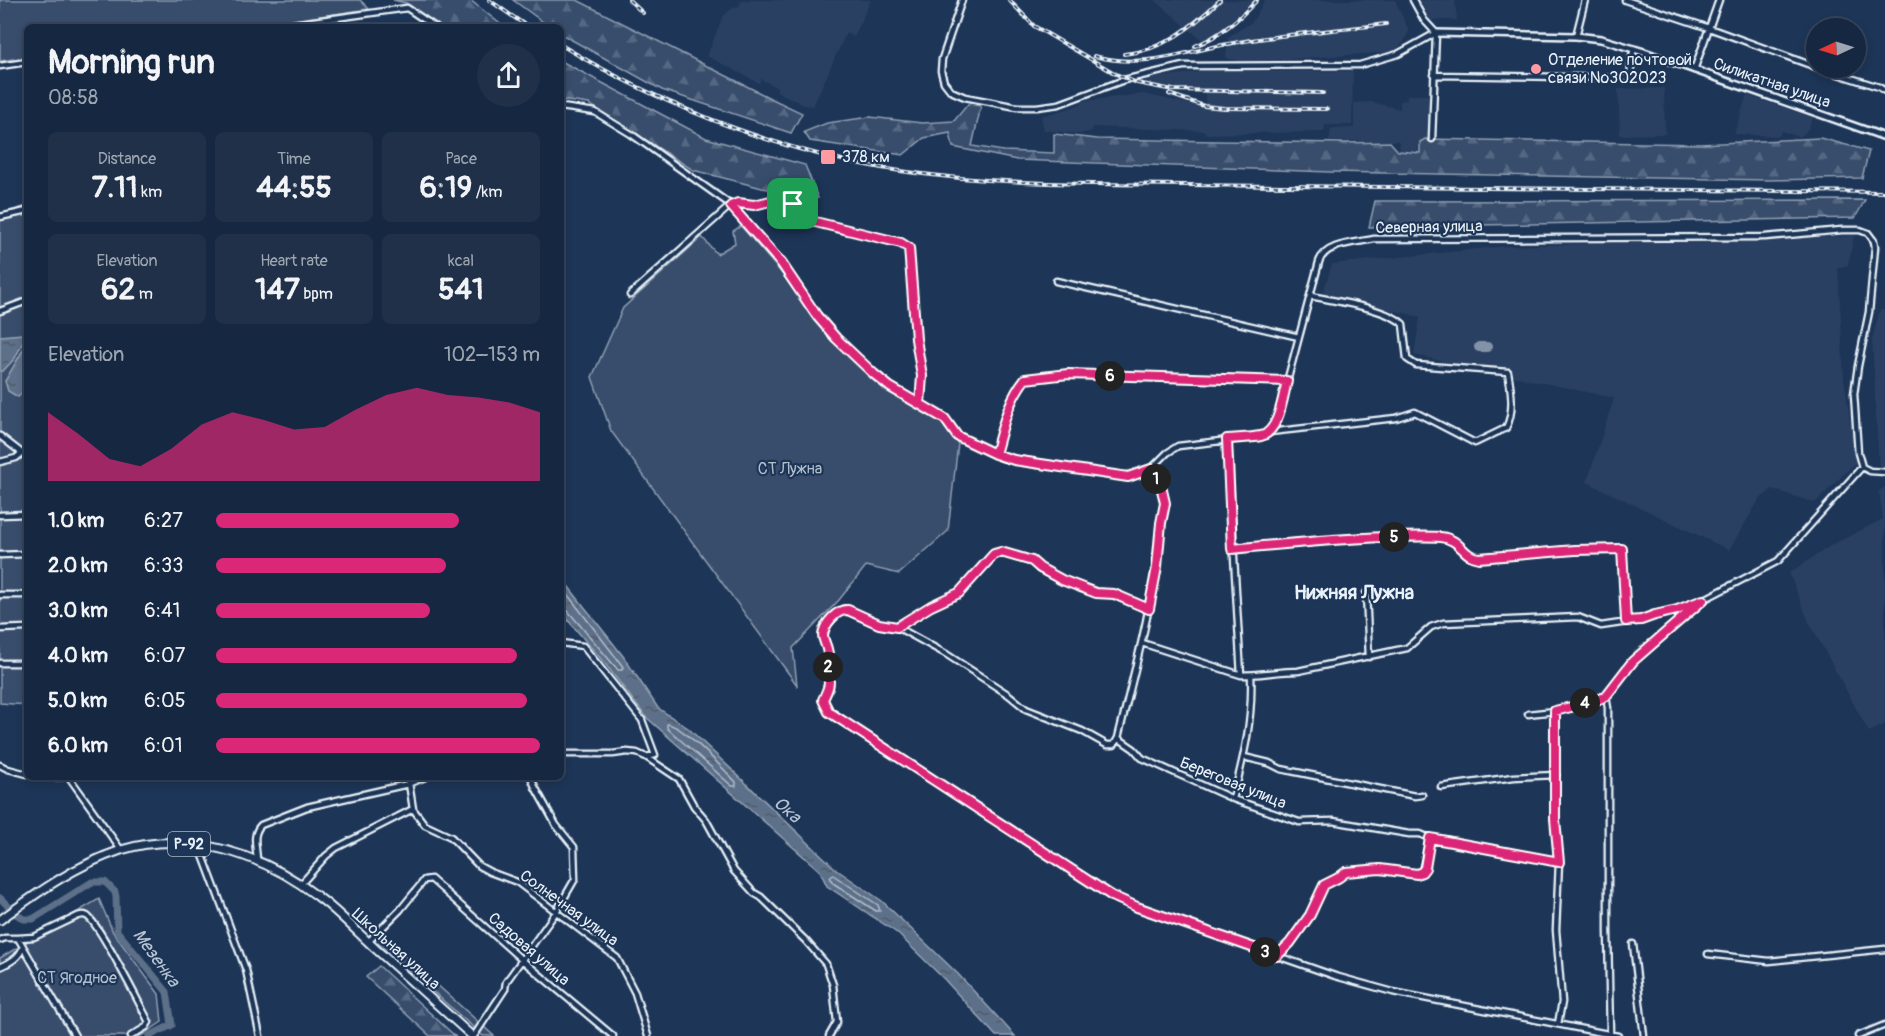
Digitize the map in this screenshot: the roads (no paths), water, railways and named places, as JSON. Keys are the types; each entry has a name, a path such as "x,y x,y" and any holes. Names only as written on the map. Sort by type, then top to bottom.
{"main road":[{"name":"Р-92","path":"0,920 62,877 121,850 164,843 222,849 257,861 301,884"},
{"name":"Школьная улица","path":"301,884 320,898 473,1036"}],"street":[{"path":"962,0 942,59 941,71 944,82 951,91 964,97 1017,107 1059,104 1124,80 1183,66 1360,65 1398,54 1436,33"},
{"path":"1413,0 1424,20 1436,33 1432,139"},
{"path":"1576,36 1585,0"},
{"path":"1625,0 1806,63"},
{"path":"1694,70 1719,0"},
{"path":"292,24 407,8 431,24"},
{"name":"Силикатная улица","path":"1436,33 1576,36 1601,39 1885,137"},
{"path":"1434,75 1630,78 1634,49"},
{"path":"0,66 24,62"},
{"path":"1852,78 1885,91"},
{"path":"564,107 595,112 631,134 731,206 782,264 817,316 836,338 874,374 890,387 945,419 957,436 995,454 1024,462 1128,477 1151,469 1167,453 1178,446 1263,436 1270,432 1396,418 1415,412 1475,443 1506,428 1509,423 1512,395 1508,372 1411,363 1407,359 1403,324 1398,320 1376,311 1311,296"},
{"path":"630,295 731,206 738,203 754,205 791,196 795,212 803,219 901,243 909,248 916,339 922,376 920,404"},
{"path":"0,218 24,212"},
{"name":"Северная улица","path":"1270,432 1276,423 1319,262 1325,251 1330,249 1374,239 1765,237 1842,230 1863,231 1871,236 1875,247 1869,312 1854,394 1857,453 1862,466"},
{"path":"1056,281 1299,337"},
{"path":"0,311 24,303"},
{"path":"995,454 1009,405 1025,379 1068,374 1287,381"},
{"path":"0,436 22,453 16,458 0,462"},
{"path":"1227,439 1241,675"},
{"path":"1142,643 1241,675 1251,675 1298,671 1407,648 1431,627 1443,623 1578,617 1601,626 1641,620 1703,600 1778,561 1862,466 1870,471 1885,472"},
{"path":"1151,469 1162,490 1165,503 1157,567 1142,643 1118,738 1114,745 1107,745 1082,731 1026,709 1009,695 954,659 897,627 879,624 844,609 837,613 826,626 823,635 827,649 829,681 829,688 823,700 829,712 1112,896 1137,907 1335,976 1393,992 1618,1036"},
{"path":"0,515 24,514"},
{"path":"1232,549 1344,538 1406,537 1452,539 1470,557 1479,558 1622,549 1626,621"},
{"path":"897,627 931,606 959,593 994,554 1001,552 1032,561 1062,580 1096,593 1114,594 1149,609"},
{"path":"0,555 24,554"},
{"path":"1366,593 1369,657"},
{"path":"0,595 24,595"},
{"path":"1528,714 1555,711 1606,696 1633,661 1703,600"},
{"path":"0,629 24,628"},
{"path":"564,643 583,646 642,720 655,755 646,757"},
{"path":"0,663 24,663"},
{"path":"1233,799 1244,757 1252,702 1251,675"},
{"path":"1606,696 1608,708 1610,1034"},
{"path":"1555,711 1555,819 1559,862 1556,915 1562,1002 1558,1024"},
{"name":"Береговая улица","path":"1118,738 1142,758 1233,799 1299,822 1333,821 1420,834 1430,838 1559,862"},
{"path":"564,754 637,753 679,779 694,806 706,820 734,871 754,893 761,897 806,941 826,964 833,985 837,1022 829,1036"},
{"path":"1244,757 1269,763 1281,770 1415,796 1422,795"},
{"path":"0,765 8,770 24,773"},
{"path":"1441,787 1514,777 1556,775"},
{"path":"71,780 121,850"},
{"path":"301,884 336,848 413,809 408,780"},
{"path":"257,861 255,835 256,829 261,825 308,807 418,780"},
{"path":"473,1036 505,989 506,982 556,912 575,879 575,850 556,825 532,780"},
{"name":"Солнечная улица","path":"413,809 425,825 452,837 479,866 517,882 617,958 635,993 648,1036"},
{"path":"1277,956 1290,943 1310,915 1324,885 1346,872 1365,869 1417,874 1422,872 1425,868 1430,838"},
{"path":"199,845 246,970 260,1036"},
{"name":"Садовая улица","path":"368,942 400,910 424,880 431,879 522,960 613,1036"},
{"path":"0,940 34,937 78,916 83,915 90,918 101,933 149,1022 146,1027 131,1036"},
{"path":"18,938 75,1036"},
{"path":"1633,944 1644,1036"},
{"path":"0,967 16,959 23,946"},
{"path":"1708,954 1769,961 1885,948"},
{"path":"1858,1036 1885,1025"}],"water":[{"path":"24,335 24,340 15,358 3,371 0,371 0,336"},
{"path":"24,348 24,390 18,397 8,391 5,381"},
{"path":"564,581 623,656 658,708 688,728 837,870 882,901 958,974 1015,1036 996,1036 944,979 897,933 827,886 820,871 646,717 564,616"}],"waterway":[{"name":"Мезенка","path":"14,913 24,919 33,919 92,882 105,882 115,892 117,931 167,992 172,1025 149,1036"},
{"name":"Мезенка","path":"0,898 10,908"}],"railway":[{"path":"489,0 524,24"},
{"path":"629,0 643,13"},
{"path":"1009,0 1034,26 1116,74 1137,83 1173,90 1323,93"},
{"path":"1124,54 1152,48 1176,36 1220,0"},
{"path":"1195,46 1229,26 1257,0"},
{"path":"1094,56 1114,60 1150,60 1257,39 1386,24"},
{"path":"564,47 645,90 735,128 828,157 923,174 1007,181 1091,184 1885,192"},
{"path":"1169,94 1204,106 1224,108 1327,109"}],"place":[{"name":"Отделение почтовой связи №302023","path":"1536,69"},
{"name":"378 км","path":"828,157"}],"district":[{"name":"Нижняя Лужна","path":"1354,592"}],"park label":[{"name":"СТ Лужна","path":"790,469"},
{"name":"СТ Ягодное","path":"77,978"}],"water label":[{"name":"Ока","path":"787,810"}]}
